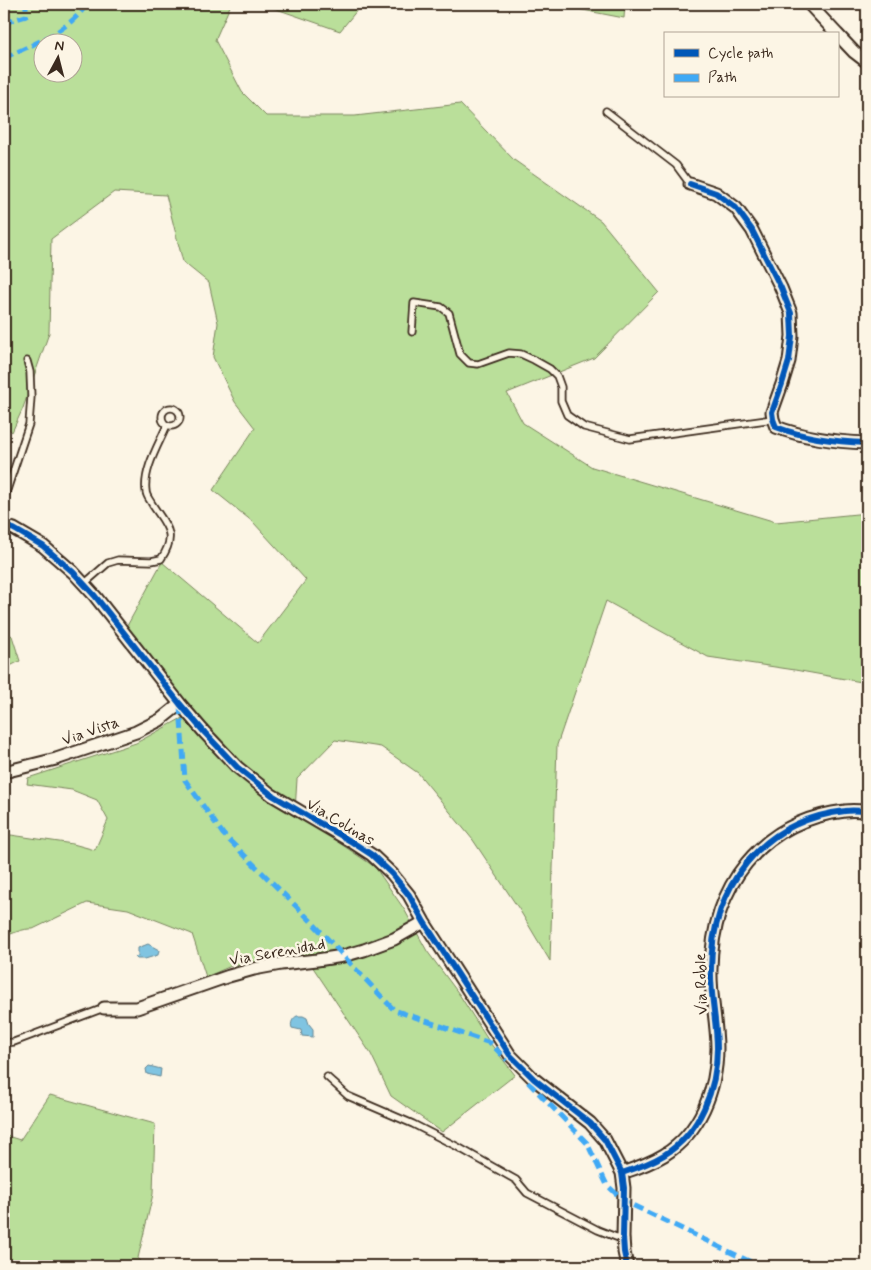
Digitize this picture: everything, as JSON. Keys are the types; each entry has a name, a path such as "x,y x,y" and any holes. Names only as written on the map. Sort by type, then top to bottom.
{"street":[{"path":"809,4 835,32"},
{"path":"838,35 854,52 867,62"},
{"path":"690,184 716,193 736,208 752,230 781,288 791,313 792,336 789,361 772,412 776,427 794,434 842,442 867,443"},
{"name":"Via Colinas","path":"4,526 14,528 43,546 73,572 180,704 237,767 272,795 372,855 392,874 409,895 424,922 510,1055 534,1079 590,1123 605,1140 622,1173 624,1188 623,1237 627,1266"},
{"name":"Via Vista","path":"4,772 56,759 136,732 160,720 180,704"},
{"name":"Via Roble","path":"622,1173 640,1167 664,1155 678,1145 690,1132 703,1112 710,1095 716,1074 717,1047 711,970 712,947 721,909 736,877 749,859 763,845 797,824 817,817 845,811 867,811"},
{"name":"Via Serenidad","path":"104,1008 137,1008 254,969 343,956 394,939 424,922"}],"lane":[{"path":"606,111 676,165 690,184"},
{"path":"412,332 414,303 441,307 449,313 460,354 469,363 478,364 509,353 521,354 534,360 550,369 557,376 561,401 567,415 584,427 630,439 773,419"},
{"path":"4,499 29,424 31,397 30,372 27,361"},
{"path":"84,584 108,563 118,560 151,561 161,559 167,550 170,539 169,530 146,493 148,472 167,425"},
{"path":"4,1043 14,1042 104,1008"},
{"path":"327,1076 348,1096 413,1124 456,1146 516,1180 527,1193 598,1230 623,1237"}],"green space":[{"path":"4,4 231,4 215,40 242,92 266,116 355,116 460,104 514,160 601,221 659,292 594,358 507,393 523,423 592,467 776,522 867,513 867,683 708,657 606,601 557,745 550,961 519,909 473,840 418,773 381,747 335,740 297,779 295,811 375,867 404,909 427,951 459,994 490,1043 515,1075 442,1132 391,1096 371,1054 306,957 231,966 206,977 192,934 128,909 87,903 33,929 22,930 4,936 4,834 73,844 95,850 108,820 97,800 72,790 27,784 28,778 136,743 184,717 164,695 121,637 162,562 258,643 306,580 253,522 213,490 255,428 235,402 213,357 218,323 209,283 183,262 166,195 114,192 51,239 49,333 23,408 12,432 4,425"},
{"path":"262,4 362,4 340,31"},
{"path":"552,4 625,4 624,18"},
{"path":"4,628 12,636 20,661 4,669"},
{"path":"50,1095 155,1124 153,1194 138,1258 142,1266 4,1266 4,1135 20,1140"}],"water":[{"path":"148,944 159,950 158,955 137,959 135,957 138,956 138,948"},
{"path":"297,1016 307,1018 313,1029 313,1037 302,1036 301,1030 292,1028 292,1021"},
{"path":"149,1066 161,1069 160,1077 147,1074 146,1069"}],"marked path":[{"path":"4,23 26,16 26,4"},
{"path":"4,58 60,30 79,14 87,4"},
{"path":"180,705 185,780 223,834 310,920 394,1010 490,1043 507,1060"},
{"path":"528,1082 587,1143 607,1185 624,1201 759,1266"}],"cycle path":[{"path":"690,184 716,193 736,208 752,230 781,288 791,313 792,336 789,361 772,412 776,427 821,439 867,443"},
{"path":"4,526 14,529 43,546 73,572 95,596 180,704 237,767 272,795 372,855 392,874 409,895 424,922 510,1055 534,1079 590,1123 605,1140 622,1173 624,1188 623,1237 627,1266"},
{"path":"622,1173 654,1160 677,1146 697,1122 704,1109 714,1079 717,1048 711,979 714,939 720,911 731,886 746,863 766,844 788,828 815,817 845,811 867,811"}]}
